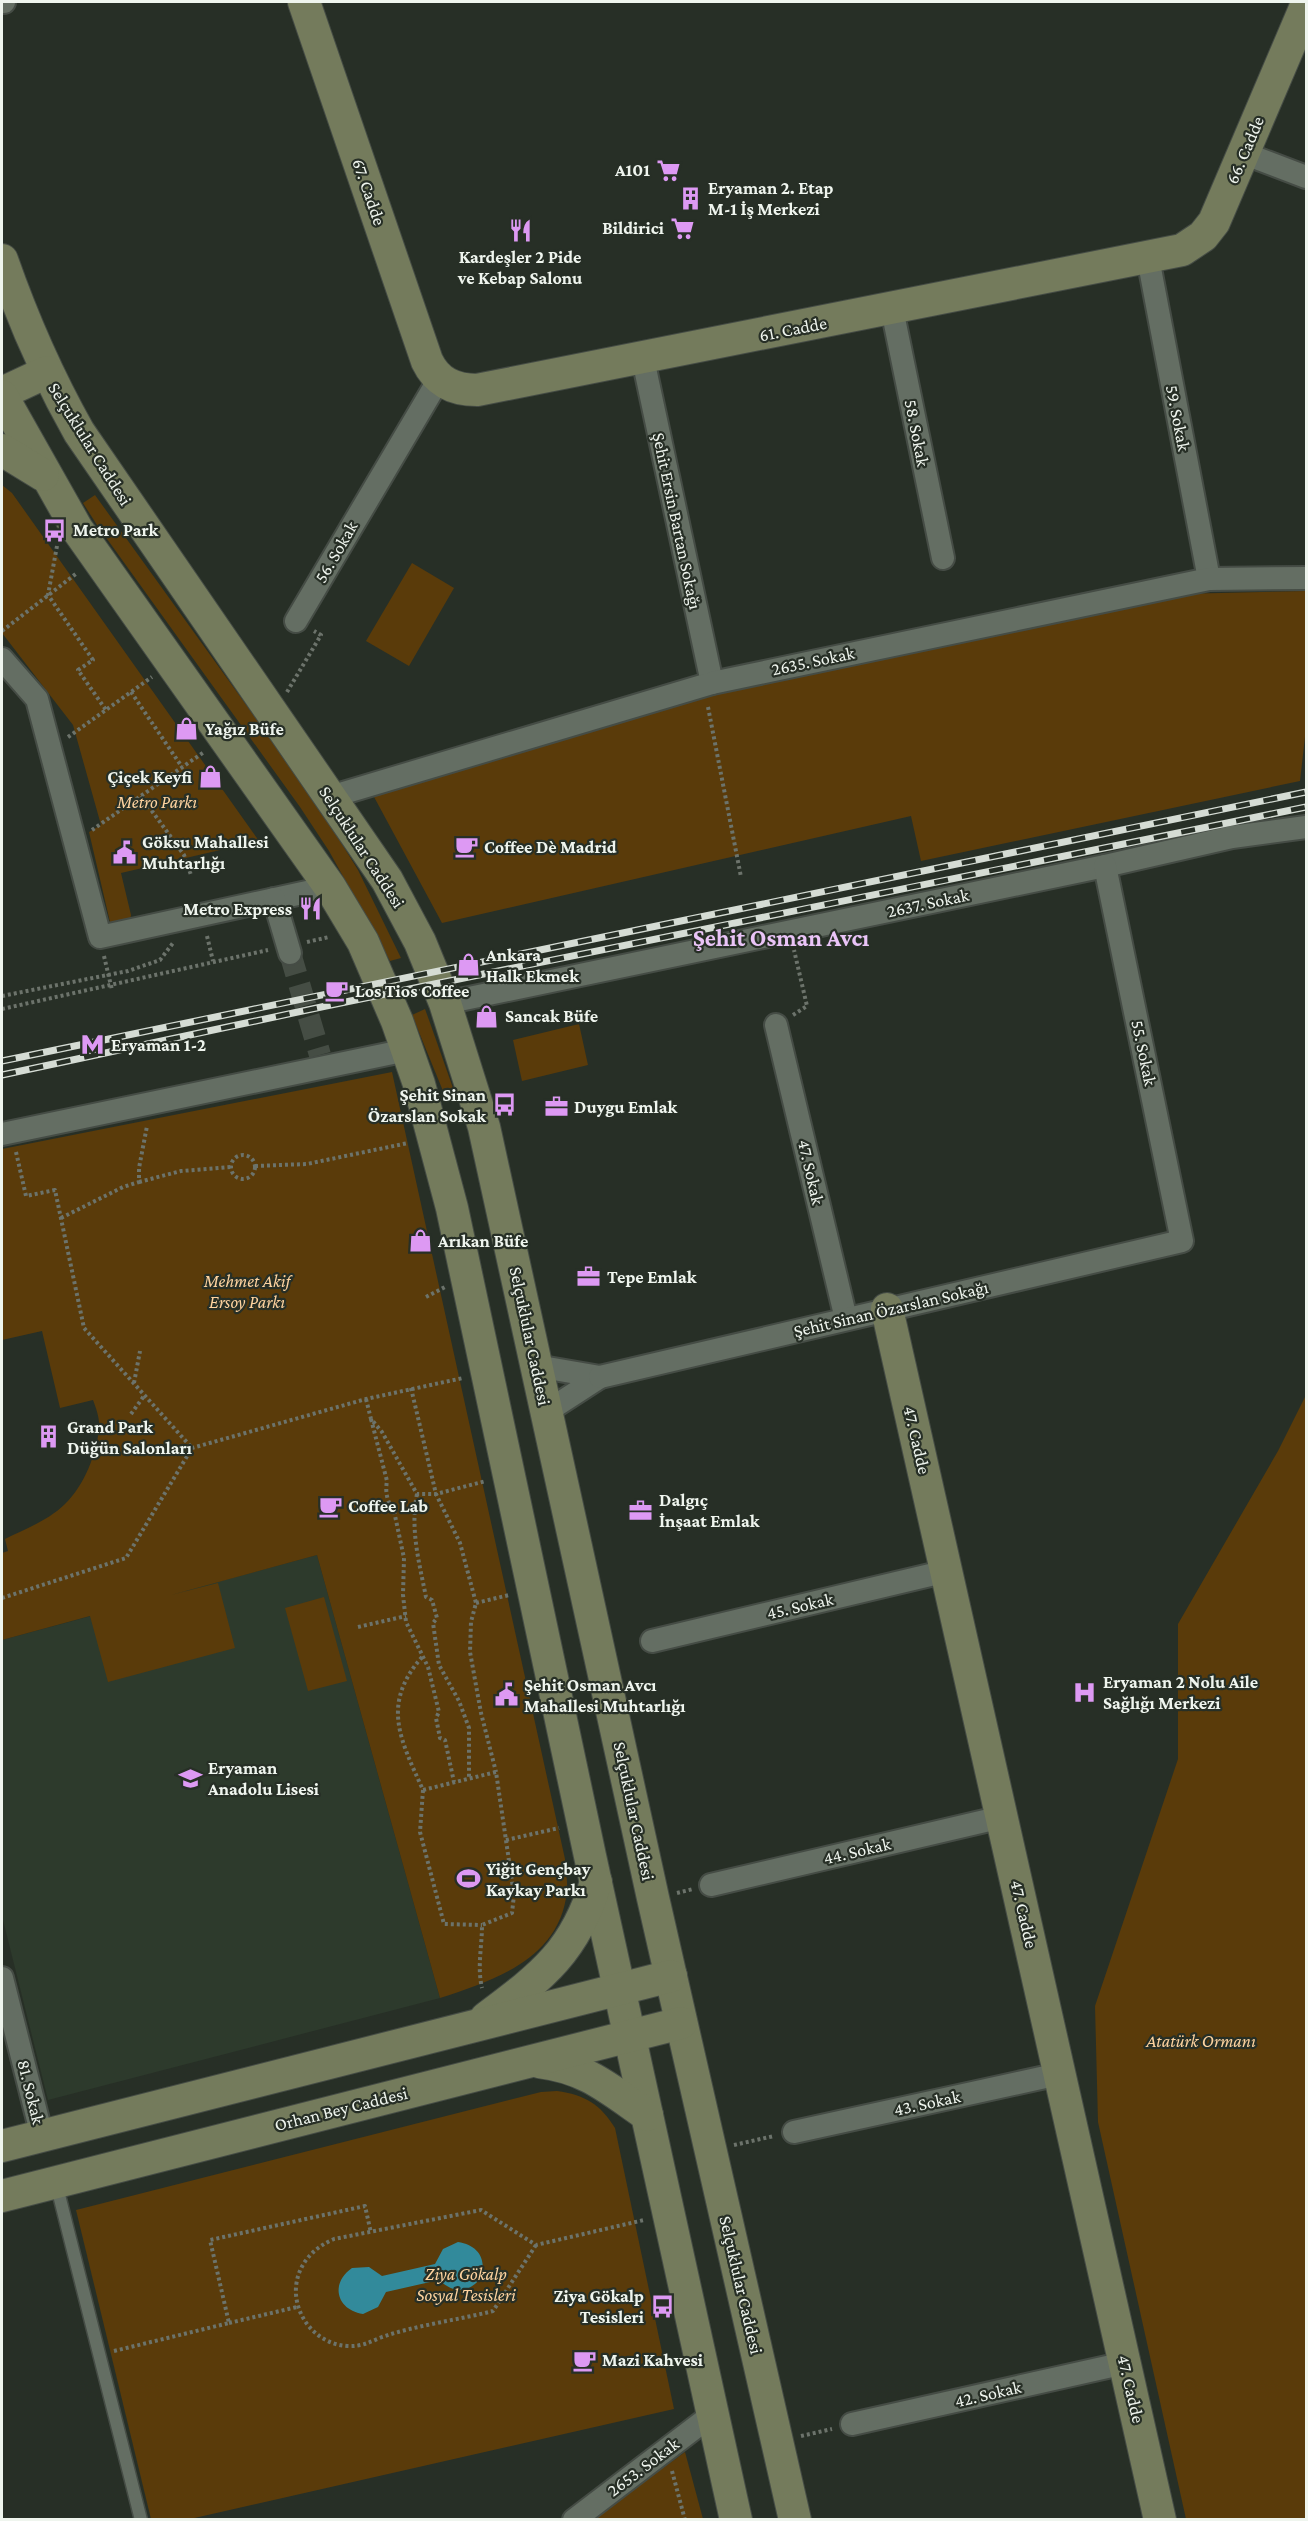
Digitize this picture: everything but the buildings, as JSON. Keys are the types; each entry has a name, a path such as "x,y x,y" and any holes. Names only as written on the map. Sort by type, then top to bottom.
{"main road":[{"name":"67. Cadde","path":"304,2 419,339 431,368 439,379"},
{"name":"66. Cadde","path":"1148,258 1182,250 1203,236 1214,222 1306,6"},
{"name":"61. Cadde","path":"439,379 462,389 486,390 1148,258"},
{"name":"Selçuklular Caddesi","path":"2,260 10,312 47,372 96,460 387,880 420,942 444,1003 484,1127 670,1976 795,2520"},
{"path":"47,372 2,394 46,478 97,557 330,887 363,942 407,1050 434,1138 452,1208 583,1823 736,2520"},
{"path":"2,450 46,478"},
{"name":"47. Cadde","path":"887,1309 1160,2520"},
{"path":"488,1377 536,1366"},
{"path":"498,1423 546,1412"},
{"path":"482,2021 529,1985 565,1948 577,1932 596,1882"},
{"path":"2,2146 482,2021 670,1976"},
{"name":"Orhan Bey Caddesi","path":"2,2196 681,2023"},
{"path":"529,2061 558,2064 585,2073 647,2115"}],"street":[{"path":"1243,153 1306,177"},
{"name":"59. Sokak","path":"1148,258 1209,579"},
{"name":"58. Sokak","path":"892,309 942,558"},
{"name":"Şehit Ersin Bartan Sokağı","path":"643,359 708,684"},
{"name":"56. Sokak","path":"296,621 439,379"},
{"name":"2635. Sokak","path":"330,797 708,684 1209,579 1306,578"},
{"path":"2,659 37,699 100,937 330,887"},
{"name":"2637. Sokak","path":"444,1003 1106,866 1232,837 1306,827"},
{"name":"55. Sokak","path":"1106,866 1182,1241"},
{"path":"274,899 289,950"},
{"name":"47. Sokak","path":"777,1025 846,1319"},
{"path":"10,1132 150,1103 322,1061 407,1050"},
{"name":"Şehit Sinan Özarslan Sokağı","path":"600,1377 1182,1241"},
{"path":"536,1366 600,1377"},
{"path":"546,1412 600,1377"},
{"name":"45. Sokak","path":"652,1641 947,1571"},
{"name":"44. Sokak","path":"711,1885 1002,1817"},
{"name":"81. Sokak","path":"2,1978 42,2136"},
{"name":"43. Sokak","path":"794,2132 1059,2074"},
{"name":"42. Sokak","path":"852,2424 1125,2363"},
{"name":"2653. Sokak","path":"574,2520 713,2414"}],"lane":[{"path":"56,2182 141,2520"}],"path":[{"path":"65,507 48,595 93,660 78,670 106,710"},
{"path":"2,628 97,557"},
{"path":"273,715 321,635 296,621"},
{"path":"50,750 171,662"},
{"path":"708,684 741,877"},
{"path":"131,692 182,767"},
{"path":"74,843 225,738"},
{"path":"141,796 184,855 191,875"},
{"path":"2,996 109,975 160,960 173,945 175,921"},
{"path":"2,1009 289,950 356,931"},
{"path":"777,1025 807,1006 790,932"},
{"path":"104,954 111,987"},
{"path":"140,1182 139,1167 150,1103"},
{"path":"10,1132 26,1196 54,1190 84,1328 192,1448"},
{"path":"255,1166 307,1164 434,1138"},
{"path":"230,1167 232,1161 244,1155 250,1158 255,1166"},
{"path":"230,1167 237,1178 244,1179 250,1176 255,1166"},
{"path":"61,1218 123,1187 181,1171 230,1167"},
{"path":"134,1384 140,1351"},
{"path":"2,1598 126,1558 192,1448 411,1388 462,1378 488,1377"},
{"path":"411,1388 436,1494 460,1543 476,1603 471,1622 470,1652 495,1772 514,1895 512,1912 482,1925 444,1924 420,1832 423,1790 404,1745 398,1723 397,1703 401,1686 411,1669 422,1657"},
{"path":"131,1414 144,1396"},
{"path":"366,1399 387,1481 389,1505 394,1511 404,1558 403,1595 406,1616 430,1676 439,1712 436,1718 440,1738 445,1740 454,1782"},
{"path":"371,1419 382,1432 417,1494 414,1539 426,1597 432,1600 437,1617 433,1623 439,1665 459,1701 469,1728 469,1779"},
{"path":"417,1494 436,1494 485,1481 507,1468"},
{"path":"476,1603 534,1589"},
{"path":"358,1627 406,1616"},
{"path":"423,1790 495,1772"},
{"path":"506,1840 583,1823"},
{"path":"653,1898 711,1885"},
{"path":"482,1925 482,1944 478,1967 482,2021"},
{"path":"710,2150 794,2132"},
{"path":"229,2323 210,2240 365,2206 371,2233"},
{"path":"536,2245 481,2210 334,2239 313,2252 299,2272 296,2284 297,2307 312,2330 327,2341 345,2346 358,2346 381,2337 494,2311 536,2245 619,2226"},
{"path":"99,2355 297,2307"},
{"path":"777,2441 852,2424"},
{"path":"667,2449 685,2520"}],"shaded area":[{"name":"Eryaman Anadolu Lisesi","path":"317,1555 440,1998 48,2100 2,1916 2,1640"}],"green space":[{"name":"Metro Parkı","path":"2,485 12,493 259,841 121,873 131,915 130,921 113,926 110,922 89,832 101,825 73,725 2,633"},
{"path":"95,495 314,799 358,870 401,958 390,961 329,851 300,807 97,525 83,503"},
{"path":"412,563 454,588 409,666 366,641"},
{"path":"1306,591 1306,728 1300,781 921,861 911,816 442,923 373,795 701,697 1179,594"},
{"path":"425,1009 453,1088 443,1091 412,1015"},
{"path":"579,1024 588,1065 522,1081 513,1040"},
{"name":"Mehmet Akif Ersoy Parkı","path":"392,1072 565,1859 567,1883 562,1914 552,1934 538,1950 503,1974 440,1998 317,1555 171,1595 218,1583 235,1648 108,1682 90,1616 2,1640 2,1553 8,1551 5,1539 52,1515 72,1497 84,1479 92,1458 99,1425 93,1400 60,1408 42,1331 2,1340 2,1149"},
{"name":"Atatürk Ormanı","path":"1306,1395 1306,2519 1186,2519 1098,2122 1095,2006 1178,1759 1178,1624 1278,1451"},
{"path":"324,1597 347,1681 308,1691 285,1608"},
{"name":"Ziya Gökalp Sosyal Tesisleri","path":"557,2091 576,2095 591,2102 604,2113 615,2128 674,2409 190,2519 151,2519 76,2210 541,2092"},
{"path":"685,2452 703,2519 592,2519"}],"water":[{"path":"458,2242 471,2246 482,2259 481,2278 471,2287 455,2289 439,2280 386,2292 378,2307 363,2314 347,2307 342,2302 339,2295 341,2281 352,2268 369,2267 382,2276 435,2264 443,2249"}],"tunnel":[{"path":"290,953 320,1055"}],"railway":[{"path":"2,1061 1306,792"},
{"path":"2,1075 326,1006 1306,807"}],"place":[{"name":"A101","path":"668,170"},
{"name":"Eryaman 2. Etap M-1 İş Merkezi","path":"690,198"},
{"name":"Bildirici","path":"682,228"},
{"name":"Kardeşler 2 Pide ve Kebap Salonu","path":"520,231"},
{"name":"Metro Park","path":"55,530"},
{"name":"Yağız Büfe","path":"187,729"},
{"name":"Çiçek Keyfi","path":"210,777"},
{"name":"Coffee Dè Madrid","path":"466,847"},
{"name":"Göksu Mahallesi Muhtarlığı","path":"124,852"},
{"name":"Metro Express","path":"310,909"},
{"name":"Ankara Halk Ekmek","path":"468,965"},
{"name":"Los Tios Coffee","path":"337,991"},
{"name":"Sancak Büfe","path":"487,1016"},
{"name":"Eryaman 1-2","path":"93,1045"},
{"name":"Şehit Sinan Özarslan Sokak","path":"504,1105"},
{"name":"Duygu Emlak","path":"556,1107"},
{"name":"Arıkan Büfe","path":"420,1241"},
{"name":"Tepe Emlak","path":"589,1277"},
{"name":"Grand Park Düğün Salonları","path":"49,1437"},
{"name":"Coffee Lab","path":"330,1506"},
{"name":"Dalgıç İnşaat Emlak","path":"641,1510"},
{"name":"Eryaman 2 Nolu Aile Sağlığı Merkezi","path":"1085,1692"},
{"name":"Şehit Osman Avcı Mahallesi Muhtarlığı","path":"506,1695"},
{"name":"Eryaman Anadolu Lisesi","path":"190,1778"},
{"name":"Yiğit Gençbay Kaykay Parkı","path":"468,1879"},
{"name":"Ziya Gökalp Tesisleri","path":"662,2306"},
{"name":"Mazi Kahvesi","path":"584,2360"}],"district":[{"name":"Şehit Osman Avcı","path":"781,938"}]}
